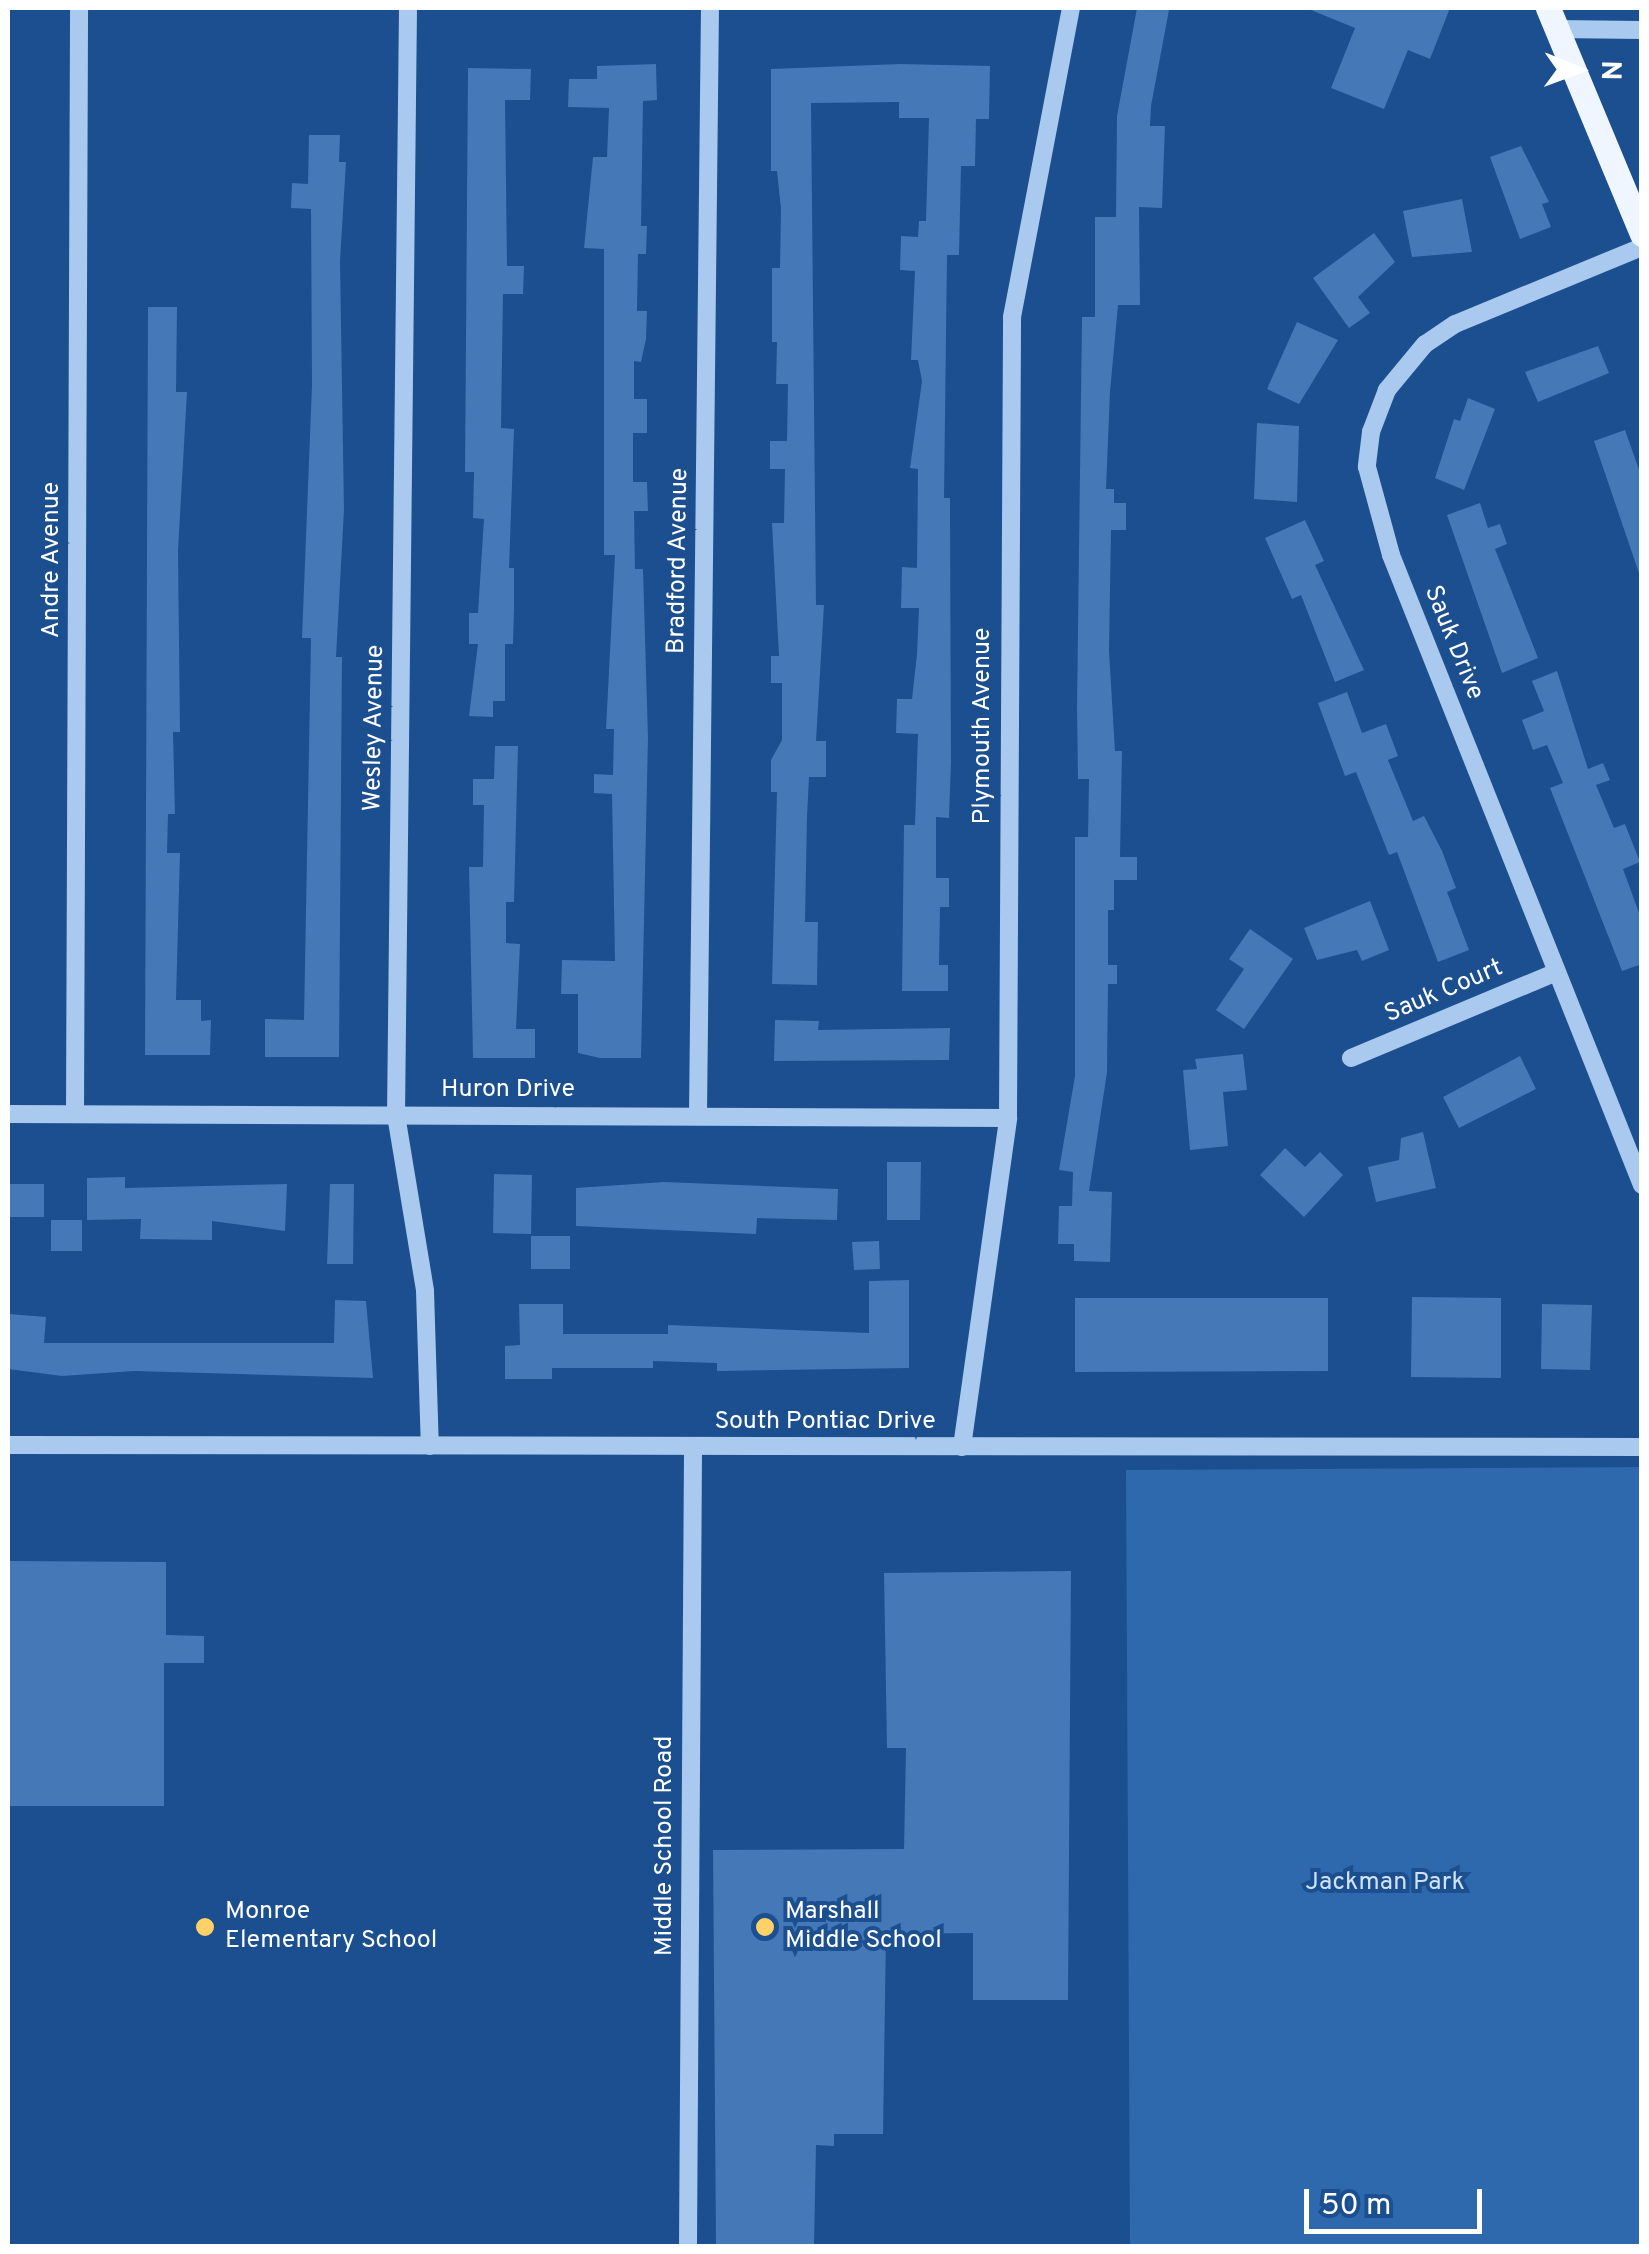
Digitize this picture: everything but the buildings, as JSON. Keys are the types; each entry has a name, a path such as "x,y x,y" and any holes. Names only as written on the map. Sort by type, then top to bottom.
{"main road":[{"path":"1552,18 1642,234"}],"street":[{"name":"Andre Avenue","path":"75,1114 79,8"},
{"name":"Wesley Avenue","path":"408,8 396,1115 425,1291 430,1446"},
{"name":"Bradford Avenue","path":"698,1116 710,8"},
{"name":"Plymouth Avenue","path":"962,1447 1008,1118 1012,317 1071,8"},
{"path":"1552,18 1642,30"},
{"name":"Sauk Drive","path":"1642,248 1455,324 1425,344 1387,390 1368,450 1380,525 1642,1185"},
{"name":"Sauk Court","path":"1351,1058 1557,972"},
{"name":"Huron Drive","path":"8,1114 1008,1118"},
{"name":"South Pontiac Drive","path":"8,1445 1642,1447"},
{"name":"Middle School Road","path":"688,2246 693,1447"}],"green space":[{"name":"Jackman Park","path":"1641,1467 1641,2246 1130,2246 1126,1470"}],"place":[{"name":"Monroe Elementary School","path":"205,1927"},
{"name":"Marshall Middle School","path":"765,1927"}]}
